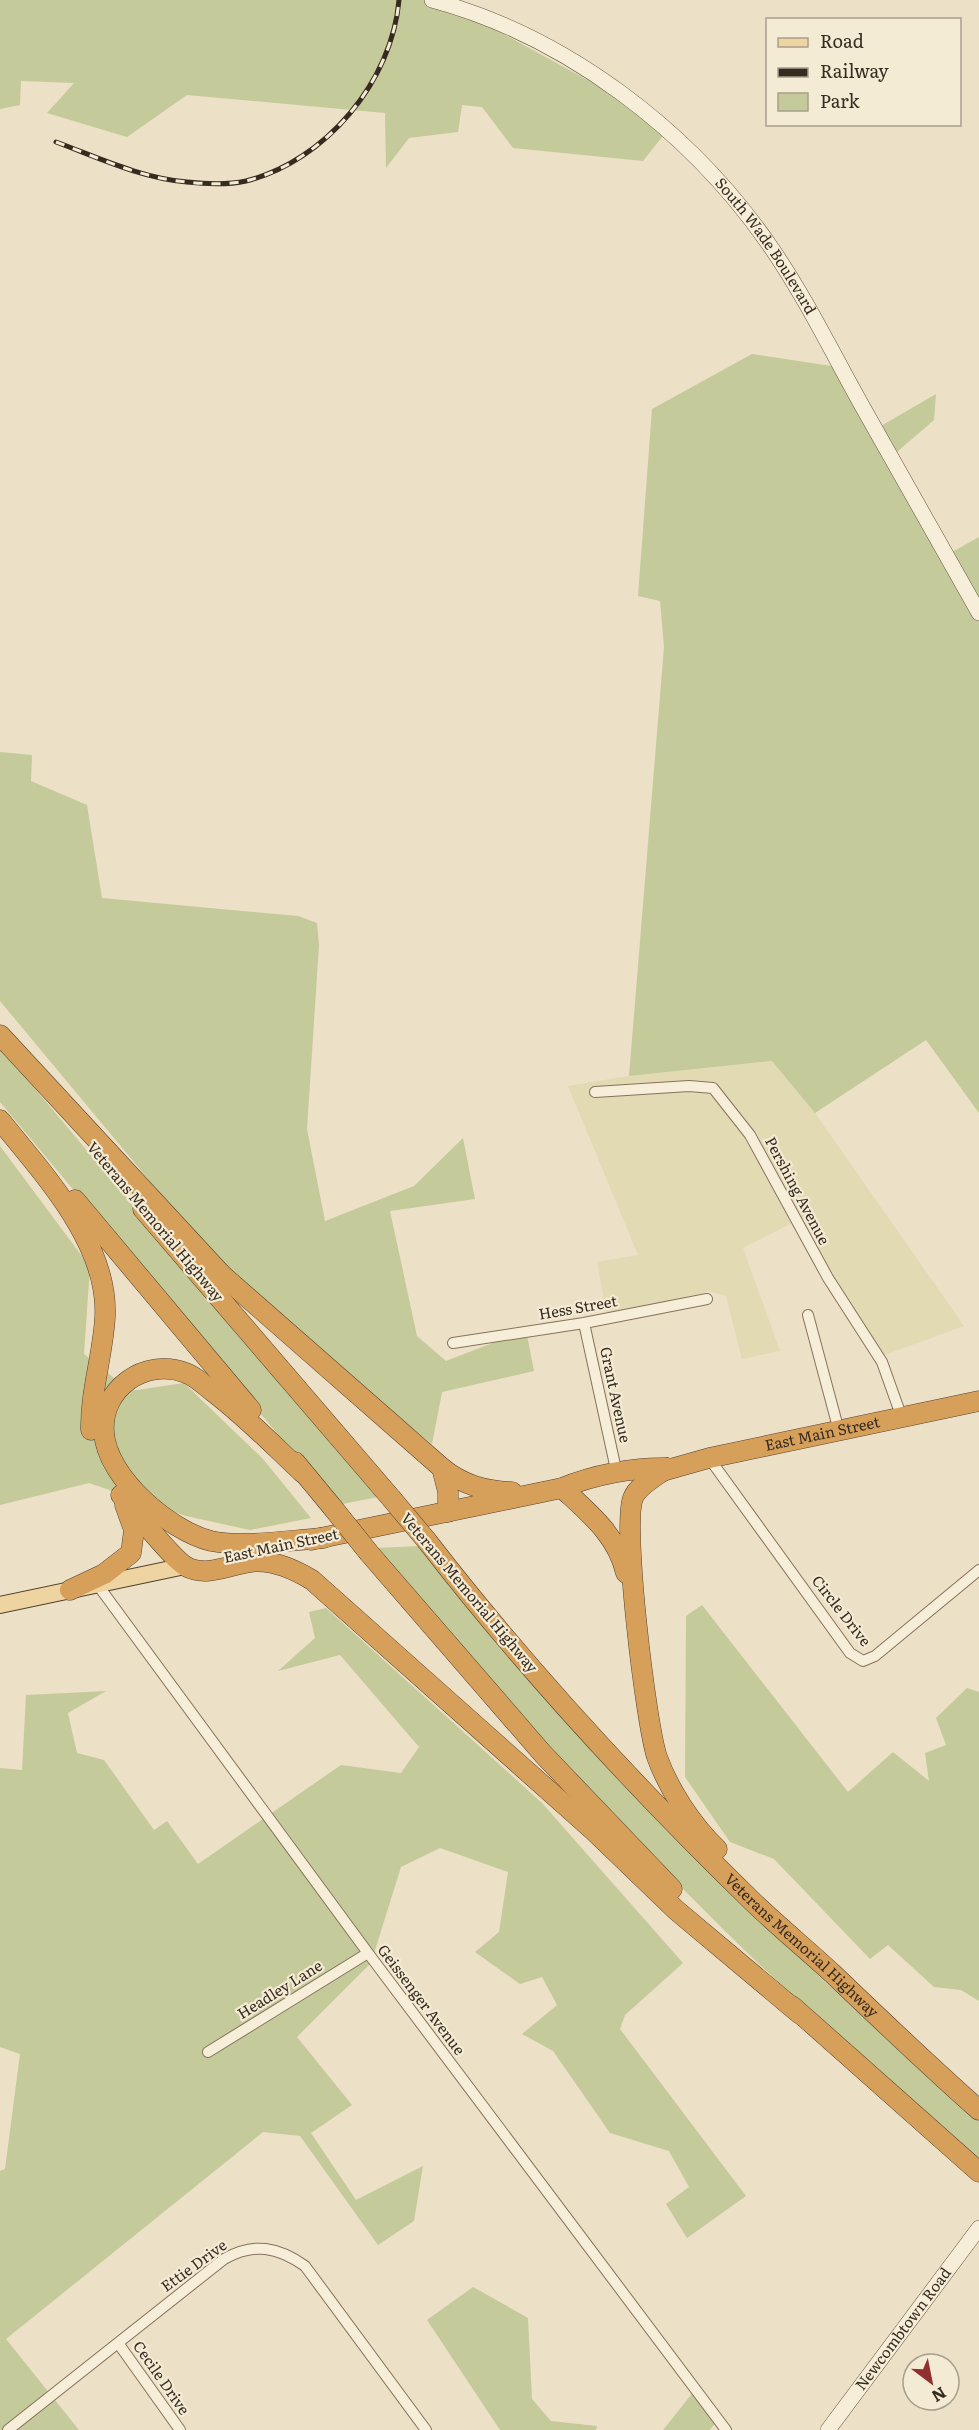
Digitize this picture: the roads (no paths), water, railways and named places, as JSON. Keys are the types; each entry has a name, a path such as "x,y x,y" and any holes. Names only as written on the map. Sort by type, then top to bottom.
{"highway":[{"path":"0,1036 222,1275 442,1468 460,1480 486,1490 535,1494"},
{"name":"Veterans Memorial Highway","path":"0,1036 258,1346 427,1541 486,1618 649,1797 753,1902 833,1974 888,2029 979,2110"},
{"path":"0,1111 369,1553 543,1754 658,1875 800,2014"},
{"path":"0,1120 75,1218 96,1264 102,1284 105,1318 94,1395 92,1437 95,1453 104,1471 121,1495 185,1566 201,1572 252,1562 266,1562 292,1569 312,1580 594,1832 676,1911 800,2014 979,2172"},
{"path":"303,1473 226,1402 182,1371 155,1369 131,1378 118,1389 104,1416 105,1441 122,1475 158,1514 187,1532 210,1540 243,1543 324,1538"},
{"name":"East Main Street","path":"562,1488 575,1491 616,1484 709,1458 979,1401"},
{"name":"East Main Street","path":"185,1566 535,1494 562,1488 576,1482 652,1467 667,1468"},
{"path":"442,1468 448,1492 448,1512"},
{"path":"667,1468 637,1491 631,1507 637,1623 653,1744 669,1783 707,1839 759,1892 833,1974"},
{"path":"562,1488 613,1539 624,1564 637,1623"},
{"path":"70,1590 104,1574 130,1553 134,1530 121,1495"}],"main road":[{"name":"South Wade Boulevard","path":"432,0 458,7 506,26 584,68 657,122 725,189 781,263 979,614"},
{"name":"East Main Street","path":"0,1605 185,1566"},
{"name":"Newcombtown Road","path":"828,2430 979,2228"}],"street":[{"name":"Pershing Avenue","path":"595,1092 689,1086 713,1088 750,1135 828,1278 882,1362 902,1418"},
{"name":"Hess Street","path":"453,1343 584,1323 707,1299"},
{"path":"808,1315 839,1431"},
{"name":"Grant Avenue","path":"584,1323 617,1474"},
{"name":"Circle Drive","path":"709,1458 843,1644 862,1661 875,1656 893,1642 979,1570"},
{"name":"Geissenger Avenue","path":"98,1584 368,1953 726,2430"},
{"name":"Headley Lane","path":"208,2052 368,1953"},
{"name":"Ettie Drive","path":"8,2430 224,2259 246,2249 270,2248 294,2258 314,2276 426,2430"},
{"name":"Cecile Drive","path":"118,2343 180,2430"}],"railway":[{"path":"56,142 120,167 170,180 232,183 246,181 275,171 303,156 328,136 369,88 394,30 399,0"}]}
